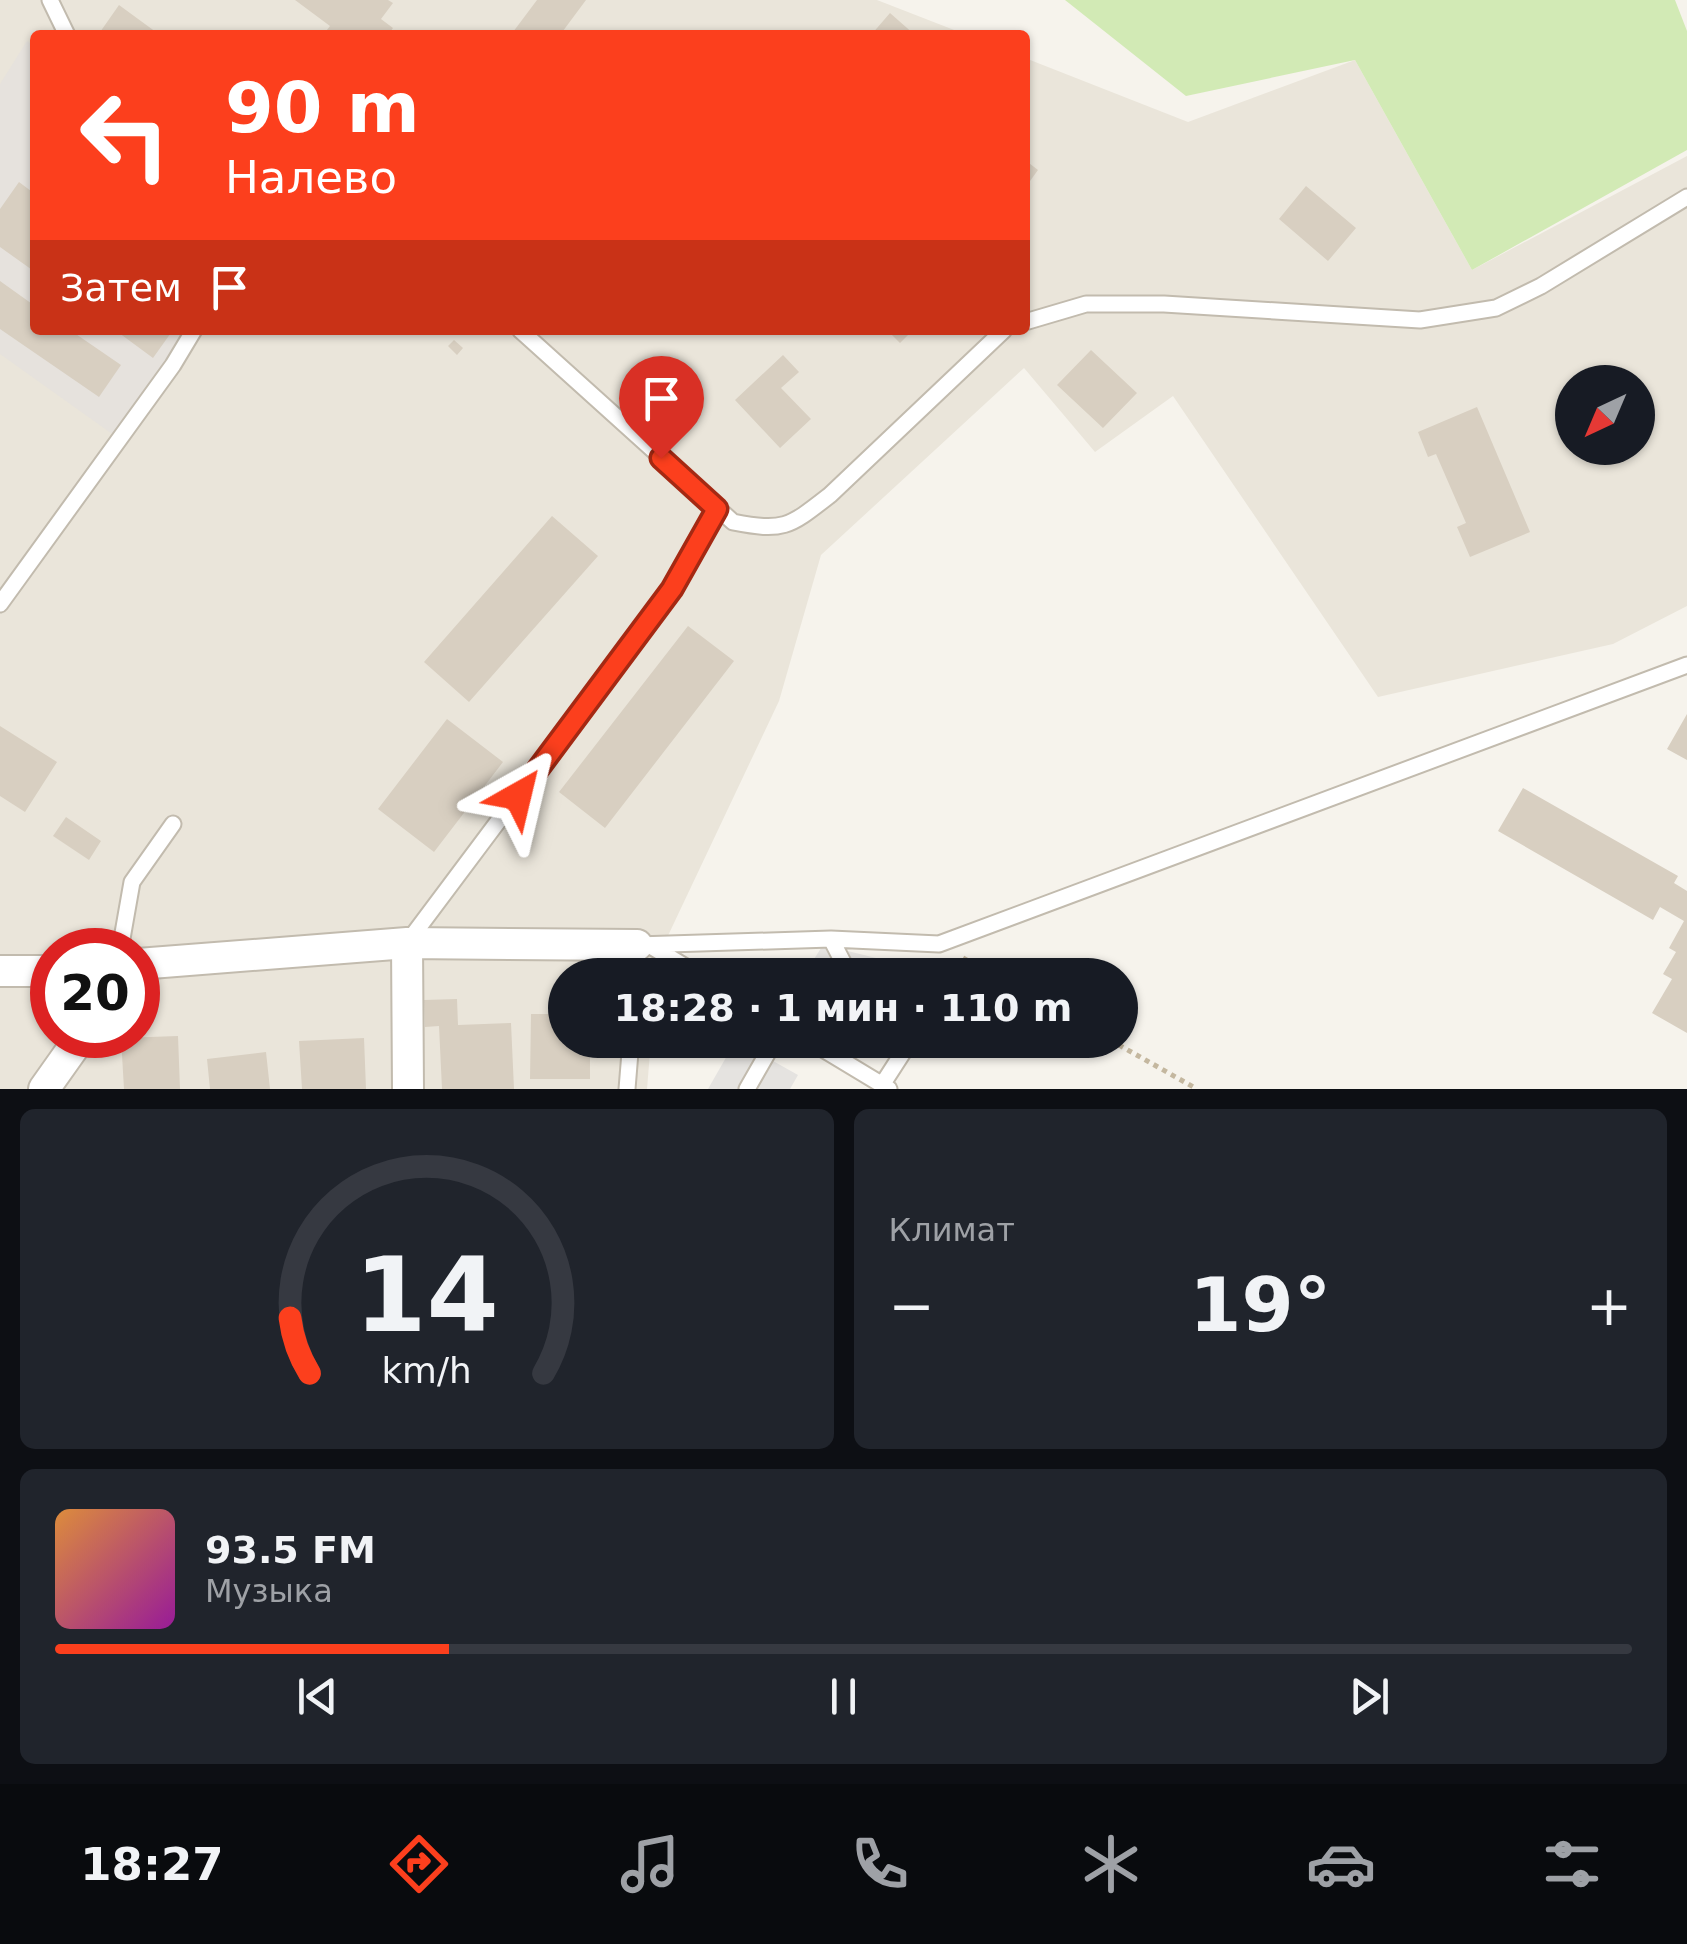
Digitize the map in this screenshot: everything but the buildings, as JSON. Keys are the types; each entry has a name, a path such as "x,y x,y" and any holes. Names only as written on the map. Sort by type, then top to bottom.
{"street":[{"path":"407,943 408,1089"},
{"path":"160,962 407,943 640,955"},
{"path":"0,971 30,973"},
{"path":"44,1089 66,1058"}],"lane":[{"path":"50,0 65,30"},
{"path":"1030,321 1086,304 1164,304 1420,320 1496,308 1541,286 1687,197"},
{"path":"0,604 173,366 191,335"},
{"path":"526,335 733,522 772,530 801,518 830,495 999,335"},
{"path":"407,943 672,589 717,509"},
{"path":"640,955 830,938 939,944 1687,665"},
{"path":"124,928 132,882 173,824"},
{"path":"830,938 841,958"},
{"path":"627,1089 630,1058"},
{"path":"747,1089 765,1058"},
{"path":"838,1058 886,1087 902,1058"}],"path":[{"path":"939,944 964,958"},
{"path":"1138,1056 1197,1089"}],"shaded area":[{"path":"0,0 877,0 954,30 30,30 30,335 1030,335 1030,60 1188,122 1355,60 1472,270 1687,156 1687,606 1613,644 1378,697 1173,396 1095,452 1024,368 821,555 779,701 657,958 548,958 548,1058 650,1058 647,1089 0,1089"},
{"path":"27,41 30,335 186,335 115,436 0,354 0,84"},
{"path":"823,945 876,958 815,958"},
{"path":"726,1058 768,1058 798,1075 790,1089 708,1089"}],"green space":[{"path":"1065,0 1675,0 1687,31 1687,150 1472,270 1355,60 1186,96"}],"route":[{"path":"518,796 672,589 717,509 661,458"}]}
